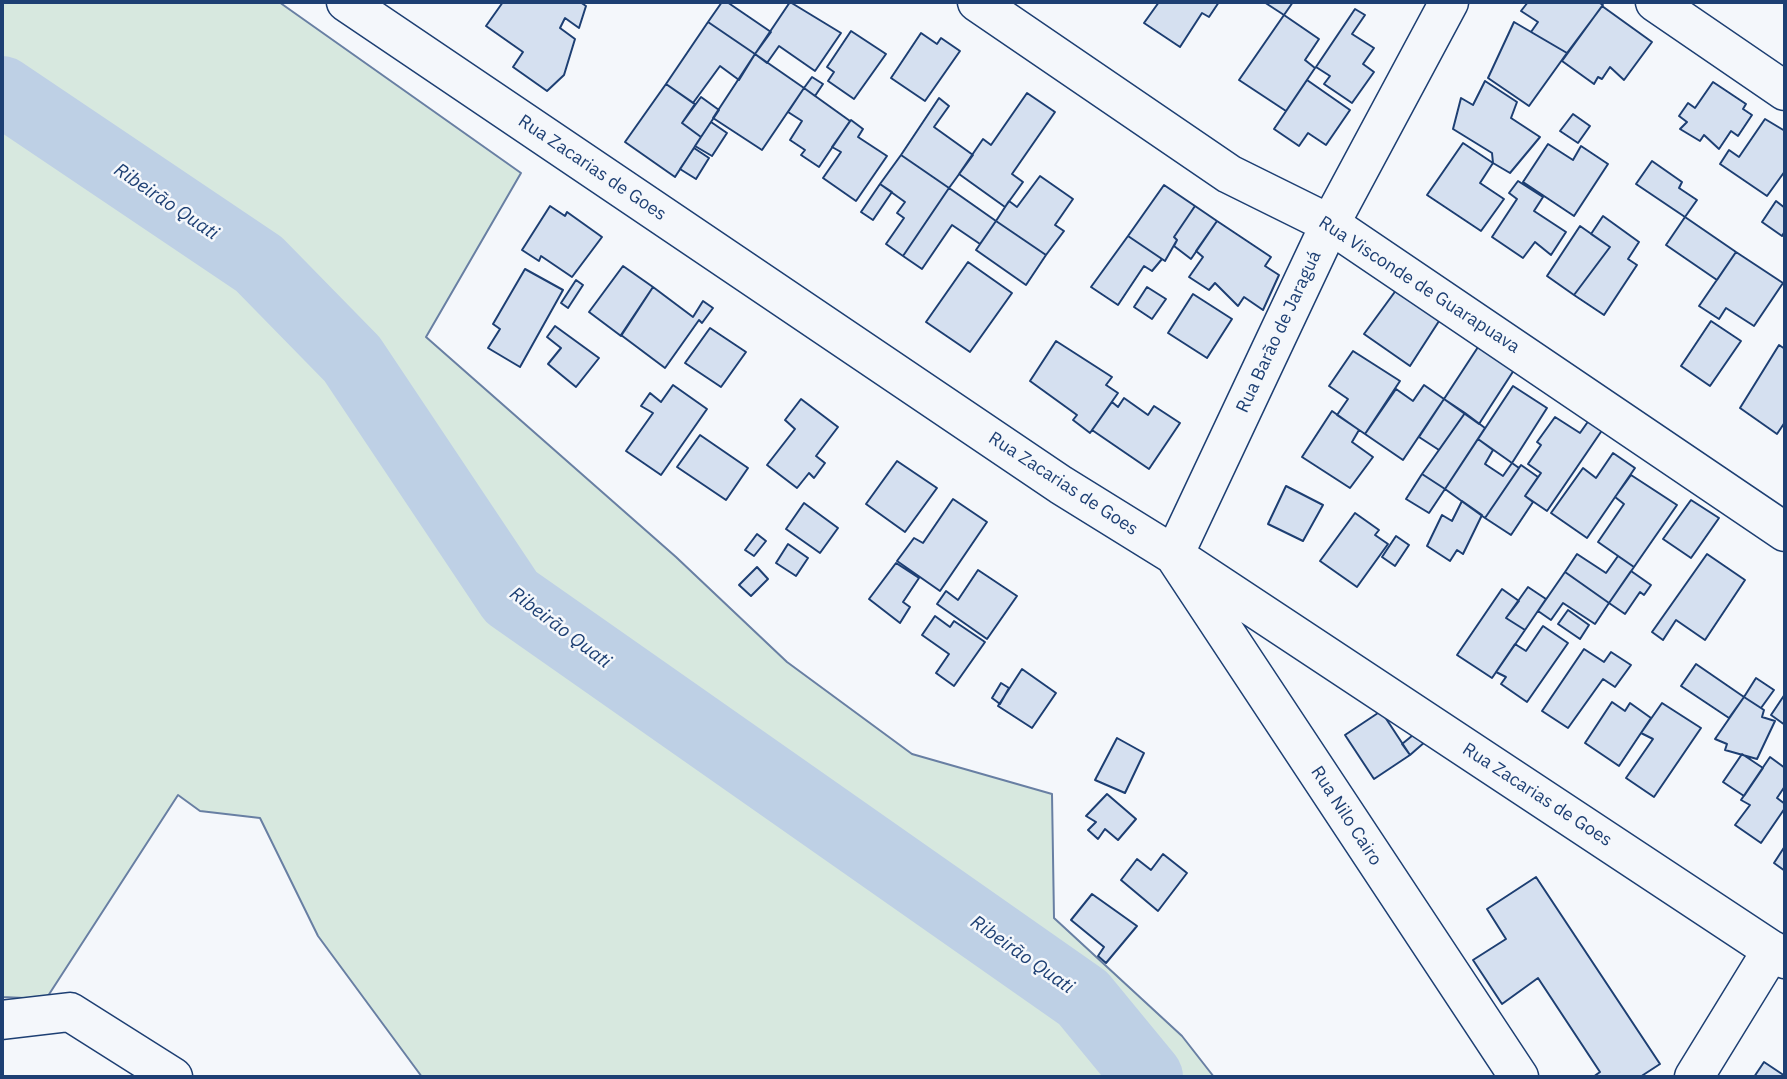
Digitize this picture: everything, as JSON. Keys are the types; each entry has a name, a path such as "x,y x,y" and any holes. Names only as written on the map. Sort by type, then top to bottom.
{"street":[{"name":"Rua Zacarias de Goes","path":"346,2 1049,478 1174,555 1779,955"},
{"name":"Rua Visconde de Guarapuava","path":"977,2 1229,174 1330,224 1785,532"},
{"name":"Rua Barão de Jaraguá","path":"1174,555 1330,224 1449,2"},
{"path":"1655,2 1785,91"},
{"name":"Rua Nilo Cairo","path":"1174,555 1519,1077"},
{"path":"1694,1077 1779,955"},
{"path":"2,1020 69,1012 173,1077"}],"shaded area":[{"path":"2,2 279,2 521,173 426,337 676,557 787,662 912,754 1052,794 1054,918 1182,1036 1214,1077 422,1077 318,936 260,818 200,811 178,795 46,999 2,997"}],"building":[{"path":"503,2 580,2 586,6 579,28 565,18 560,28 575,39 564,75 547,91 513,67 523,52 486,26"},
{"path":"722,2 727,2 771,32 755,54 708,22"},
{"path":"790,2 841,33 815,71 779,46 767,63 755,54"},
{"path":"1159,2 1219,2 1209,17 1202,13 1180,47 1144,23"},
{"path":"1264,2 1293,2 1284,15"},
{"path":"1528,2 1598,2 1603,5 1567,53 1531,32 1538,22 1521,11"},
{"path":"1602,6 1652,42 1624,80 1610,67 1602,79 1598,77 1594,84 1562,61"},
{"path":"1355,9 1365,15 1352,34 1374,48 1363,64 1374,72 1352,103 1324,84 1330,76 1316,67"},
{"path":"1284,15 1319,39 1305,60 1315,68 1286,111 1239,80"},
{"path":"708,22 755,54 739,80 720,66 693,103 666,84"},
{"path":"1514,22 1567,53 1529,106 1488,78"},
{"path":"851,31 886,54 854,99 828,81 834,72 827,67"},
{"path":"921,33 937,44 941,38 960,51 925,101 891,78"},
{"path":"755,54 804,88 762,150 713,118"},
{"path":"812,77 823,84 815,96 804,88"},
{"path":"1307,80 1350,110 1326,145 1308,133 1299,146 1274,129"},
{"path":"1485,81 1517,102 1511,118 1540,137 1510,173 1493,163 1492,153 1453,129 1461,98 1473,105"},
{"path":"1713,82 1746,104 1743,109 1752,115 1738,136 1731,131 1719,149 1704,135 1700,141 1680,129 1687,122 1679,116 1688,103 1695,108"},
{"path":"666,84 695,104 682,123 701,137 675,177 625,142"},
{"path":"804,88 850,121 819,167 801,155 805,150 790,140 802,121 788,112"},
{"path":"1027,93 1055,112 1012,174 1023,182 1005,207 959,174 983,139 991,145"},
{"path":"701,97 719,110 701,137 682,123"},
{"path":"939,98 949,106 934,127 973,155 949,188 901,155"},
{"path":"1573,114 1590,126 1578,143 1560,131"},
{"path":"1765,119 1785,131 1785,171 1767,196 1720,164 1729,150 1739,157"},
{"path":"851,120 863,129 858,137 887,156 856,201 823,178 841,152 832,147"},
{"path":"711,122 727,133 712,156 695,146"},
{"path":"1463,143 1493,163 1480,183 1504,199 1481,231 1427,195"},
{"path":"1548,144 1573,160 1581,146 1608,164 1574,216 1523,182"},
{"path":"694,148 709,158 696,179 680,169"},
{"path":"901,155 949,188 903,256 886,244 904,218 897,213 905,202 880,184"},
{"path":"1652,161 1682,182 1679,188 1697,200 1685,217 1636,184"},
{"path":"1040,176 1073,199 1055,225 1064,231 1046,255 996,221 1009,201 1017,207"},
{"path":"1518,181 1543,197 1534,211 1566,232 1551,255 1535,242 1523,258 1492,237 1517,199 1509,193"},
{"path":"880,184 892,192 873,220 861,212"},
{"path":"1164,185 1195,206 1174,237 1177,240 1165,261 1128,236"},
{"path":"949,188 996,221 980,244 952,225 922,269 903,256"},
{"path":"1776,201 1785,208 1785,231 1782,236 1762,222"},
{"path":"550,206 565,216 567,212 602,237 572,277 541,256 539,261 522,250"},
{"path":"1195,206 1217,221 1191,259 1174,246 1177,240 1174,237"},
{"path":"1603,216 1639,242 1628,259 1637,265 1604,315 1574,295 1610,247 1591,234"},
{"path":"1685,217 1736,252 1717,280 1666,245"},
{"path":"996,221 1046,255 1026,285 976,250"},
{"path":"1217,221 1271,257 1265,266 1279,275 1263,310 1244,297 1238,306 1215,283 1209,290 1189,277 1203,257 1196,251"},
{"path":"1580,226 1610,247 1574,295 1547,276"},
{"path":"1128,236 1162,259 1152,271 1144,266 1118,305 1091,287"},
{"path":"1736,252 1783,283 1754,326 1726,308 1719,319 1699,306"},
{"path":"968,262 1012,293 970,352 926,322"},
{"path":"623,266 653,287 621,336 589,312"},
{"path":"525,269 563,290 520,367 488,348 500,329 493,324"},
{"path":"1405,278 1441,318 1410,366 1364,334"},
{"path":"576,280 583,285 568,308 561,303"},
{"path":"653,287 693,317 703,301 713,308 702,323 699,320 665,368 621,335"},
{"path":"1147,287 1166,299 1152,319 1134,307"},
{"path":"1193,294 1232,319 1207,358 1168,333"},
{"path":"1711,321 1741,341 1710,386 1681,366"},
{"path":"555,326 599,358 576,387 548,364 561,348 547,337"},
{"path":"710,328 746,352 721,387 685,363"},
{"path":"1056,341 1112,377 1106,385 1118,393 1090,433 1073,420 1077,415 1030,381"},
{"path":"1480,344 1516,367 1479,424 1444,399"},
{"path":"1779,345 1785,349 1785,422 1777,434 1740,408"},
{"path":"1353,351 1400,381 1365,434 1337,415 1348,399 1329,386"},
{"path":"673,385 707,409 661,475 626,451 653,413 641,406 650,393 661,402"},
{"path":"1424,385 1444,399 1403,460 1365,434 1396,389 1413,401"},
{"path":"1513,386 1547,408 1512,463 1478,439"},
{"path":"1124,398 1148,415 1154,406 1180,423 1149,469 1092,430 1112,402 1118,407"},
{"path":"801,399 838,427 816,456 825,463 814,478 809,473 797,488 767,465 795,429 785,420"},
{"path":"1444,399 1465,413 1439,450 1419,437"},
{"path":"1332,411 1359,430 1352,442 1373,457 1350,488 1302,457"},
{"path":"1465,413 1485,428 1445,489 1422,474"},
{"path":"1594,413 1607,423 1547,511 1525,496 1541,473 1528,464 1541,445 1537,442 1555,417 1580,433"},
{"path":"700,435 748,468 726,500 677,467"},
{"path":"1478,439 1493,450 1485,464 1503,476 1512,463 1519,468 1485,518 1445,489"},
{"path":"1613,453 1635,468 1587,538 1551,513 1583,468 1596,478"},
{"path":"897,461 937,488 905,532 866,504"},
{"path":"1521,465 1538,477 1525,496 1533,502 1511,535 1485,518"},
{"path":"1422,474 1445,489 1429,513 1406,499"},
{"path":"1631,475 1677,505 1634,567 1598,542 1624,504 1615,497"},
{"path":"1286,486 1323,505 1303,541 1268,524"},
{"path":"953,499 987,522 940,591 897,561 914,538 923,543"},
{"path":"1691,500 1719,518 1691,558 1663,539"},
{"path":"1462,501 1482,515 1463,554 1457,550 1450,561 1427,546 1442,515 1452,521"},
{"path":"804,503 838,528 820,553 786,529"},
{"path":"1355,513 1379,530 1375,535 1388,544 1357,587 1320,561"},
{"path":"757,534 766,541 754,556 745,550"},
{"path":"1396,536 1409,545 1395,566 1382,557"},
{"path":"788,544 808,558 796,576 776,563"},
{"path":"1577,554 1606,573 1618,556 1634,567 1609,603 1565,572"},
{"path":"1707,554 1745,580 1705,640 1676,620 1663,640 1652,632"},
{"path":"896,563 919,578 903,602 910,607 900,623 869,599"},
{"path":"757,567 768,579 751,596 739,585"},
{"path":"978,570 1017,596 987,639 937,604 946,591 958,600"},
{"path":"1631,571 1651,585 1644,595 1640,592 1625,614 1609,603"},
{"path":"1565,572 1609,603 1595,624 1563,603 1551,620 1538,611"},
{"path":"1528,587 1546,599 1525,630 1506,618"},
{"path":"1502,589 1519,601 1506,618 1525,630 1492,678 1457,655"},
{"path":"1568,610 1589,625 1580,639 1558,624"},
{"path":"935,616 950,627 954,621 985,642 954,686 936,673 949,654 922,635"},
{"path":"1543,626 1568,643 1527,702 1501,684 1506,677 1496,672 1515,644 1526,651"},
{"path":"1584,649 1604,662 1611,652 1631,665 1615,687 1603,679 1568,728 1542,711"},
{"path":"1696,664 1744,697 1729,718 1681,686"},
{"path":"1022,669 1056,693 1032,728 998,706"},
{"path":"1756,678 1774,690 1761,708 1744,697"},
{"path":"1001,683 1009,688 1000,704 992,698"},
{"path":"1785,694 1785,725 1771,715"},
{"path":"1744,697 1764,710 1762,717 1775,721 1757,759 1725,750 1727,744 1715,739"},
{"path":"1612,702 1625,711 1630,703 1651,718 1619,766 1585,743"},
{"path":"1662,703 1701,728 1654,797 1626,778 1653,739 1641,733"},
{"path":"1381,711 1410,755 1374,779 1345,735"},
{"path":"1418,731 1426,741 1410,755 1402,744"},
{"path":"1117,738 1144,753 1125,793 1095,780"},
{"path":"1742,754 1763,768 1744,796 1723,782"},
{"path":"1770,757 1785,768 1785,786 1777,798 1785,804 1785,808 1761,843 1735,825 1750,805 1741,800"},
{"path":"1107,794 1136,819 1118,840 1105,829 1098,839 1088,830 1096,822 1086,816"},
{"path":"1785,846 1785,871 1774,863"},
{"path":"1163,854 1187,873 1158,911 1121,880 1137,859 1151,870"},
{"path":"1536,877 1660,1064 1640,1077 1593,1077 1600,1072 1538,978 1502,1004 1473,960 1506,939 1487,909"},
{"path":"1092,894 1137,926 1106,963 1098,956 1104,947 1071,920"},
{"path":"1764,1062 1785,1076 1785,1077 1754,1077"}],"waterway":[{"name":"Ribeirão Quati","path":"2,91 259,264 352,359 511,597 1083,998 1148,1077"}]}
